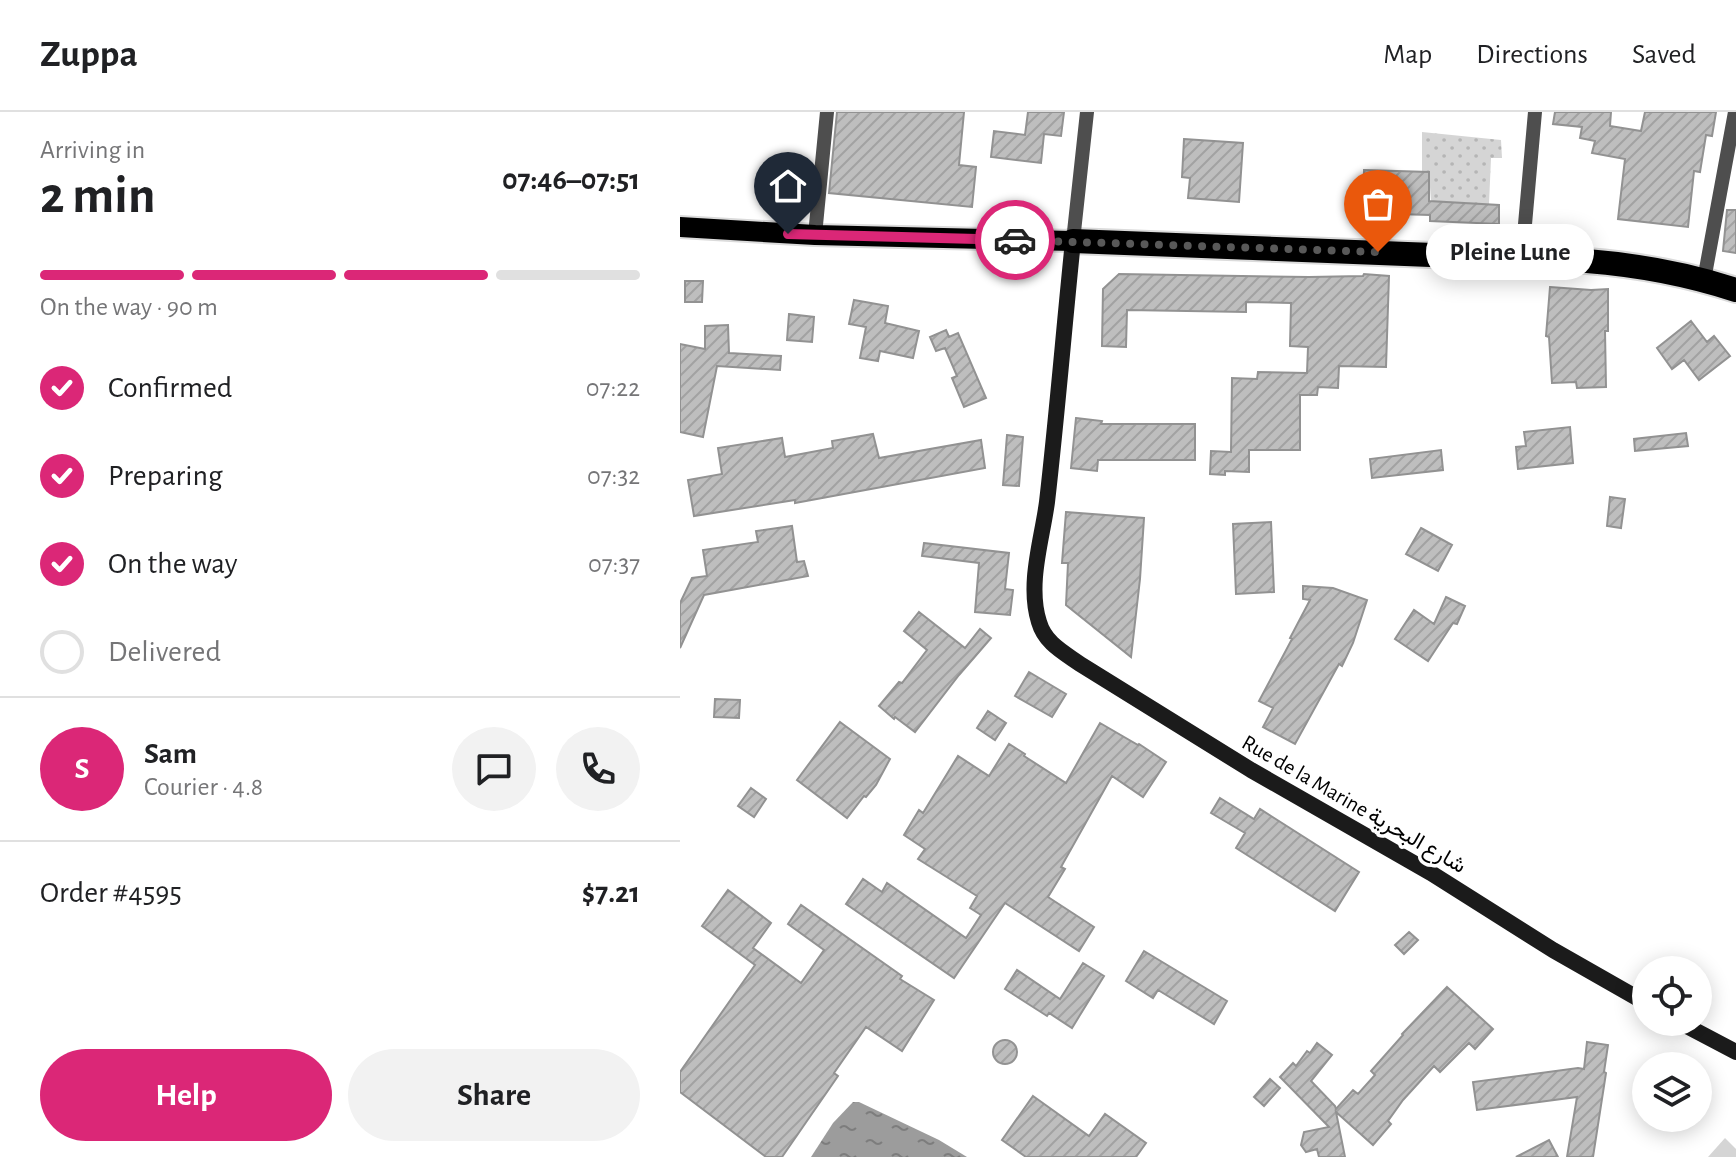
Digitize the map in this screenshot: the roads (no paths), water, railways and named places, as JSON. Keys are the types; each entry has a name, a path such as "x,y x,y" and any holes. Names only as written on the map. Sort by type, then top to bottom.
{"highway":[{"path":"1073,241 1633,265 1736,290"}],"main road":[{"path":"680,227 815,235 1073,241"}],"street":[{"path":"815,235 827,112"},
{"path":"1073,241 1087,112"},
{"path":"1522,258 1535,112"},
{"path":"1704,280 1735,112"},
{"name":"Rue de la Marine شارع البحرية","path":"1073,241 1046,505 1035,581 1035,602 1043,636 1080,664 1251,770 1431,873 1553,950 1632,995"},
{"path":"1706,1036 1736,1052"}],"water":[{"path":"853,1102 859,1102 939,1140 967,1157 811,1157 833,1123"}],"place":[{"name":"Pleine Lune","path":"1378,252"}]}
